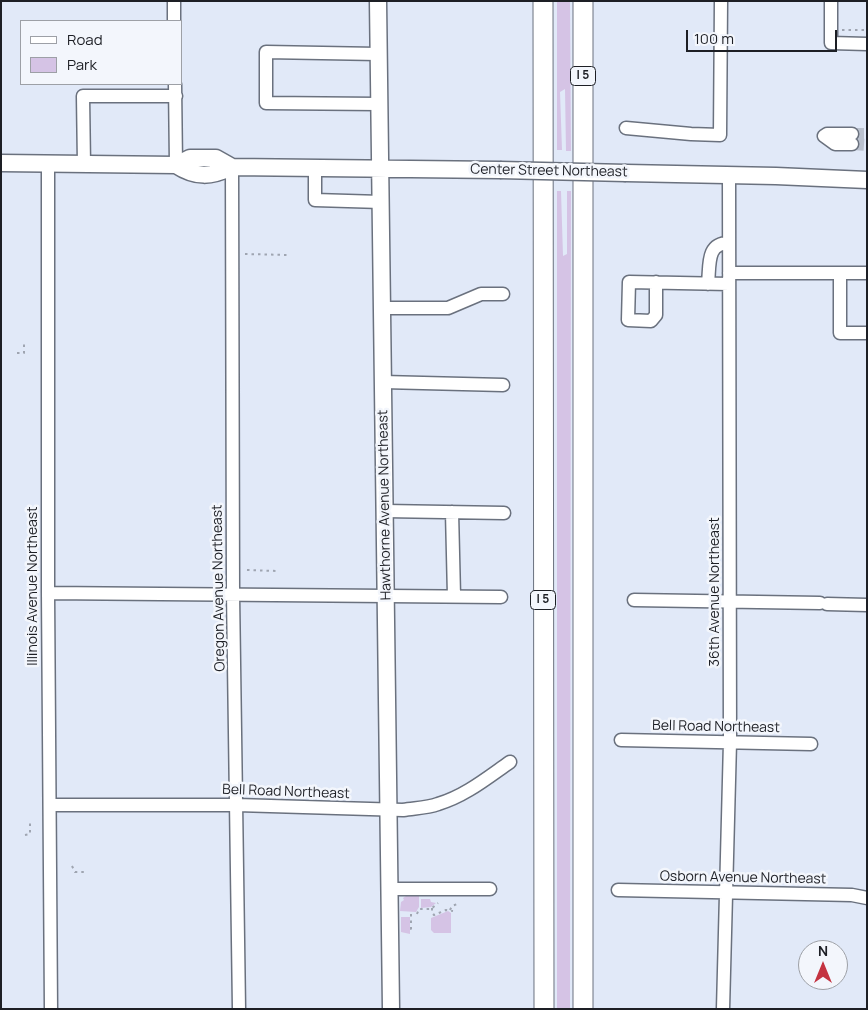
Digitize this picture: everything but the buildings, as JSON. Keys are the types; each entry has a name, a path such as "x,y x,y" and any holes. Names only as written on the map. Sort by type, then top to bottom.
{"highway":[{"name":"I 5","path":"543,1 544,1009"},
{"name":"I 5","path":"583,1 583,1009"}],"main road":[{"name":"Hawthorne Avenue Northeast","path":"378,1 390,1009"},
{"name":"Center Street Northeast","path":"1,162 176,165 189,174 217,174 232,167 316,167 729,175 867,180"}],"street":[{"path":"174,1 174,20"},
{"path":"626,128 720,135 721,1"},
{"path":"831,1 831,44 867,44"},
{"path":"378,54 266,52 266,103 379,104"},
{"path":"84,164 84,96 175,90 176,165"},
{"path":"824,136 852,139"},
{"name":"Illinois Avenue Northeast","path":"48,164 48,592 51,1009"},
{"name":"Oregon Avenue Northeast","path":"232,167 233,594 239,1009"},
{"path":"316,167 315,200 381,202"},
{"name":"36th Avenue Northeast","path":"723,1009 730,742 729,175"},
{"path":"708,284 710,258 714,248 720,243 729,243"},
{"path":"840,274 840,333 867,333"},
{"path":"656,282 656,315 651,321 628,320 629,282 656,282 708,284 729,278 867,274"},
{"path":"382,308 448,308 481,294 503,294"},
{"path":"383,382 504,386"},
{"path":"385,511 504,513"},
{"path":"452,512 454,596"},
{"path":"48,592 501,597"},
{"path":"634,600 867,605"},
{"name":"Bell Road Northeast","path":"620,740 811,744"},
{"name":"Bell Road Northeast","path":"50,805 237,805 388,810 428,807 448,801 470,790 510,762"},
{"path":"389,889 490,889"},
{"name":"Osborn Avenue Northeast","path":"618,890 852,895 867,898"}],"path":[{"path":"831,30 867,30"},
{"path":"244,254 288,255"},
{"path":"17,353 24,353 24,344"},
{"path":"247,570 277,571"},
{"path":"25,835 30,834 30,822"},
{"path":"72,866 75,872 84,872"},
{"path":"417,914 419,909 432,908 438,903"},
{"path":"432,908 434,915 446,910 451,911 452,906 460,903"},
{"path":"411,914 412,929"}],"green space":[{"path":"557,1 570,1 571,151 566,151 565,89 560,92 562,150 557,150"},
{"path":"557,191 561,191 563,256 567,254 567,191 571,191 570,1009 557,1009"},
{"path":"406,896 419,896 419,907 416,912 400,911 401,902"},
{"path":"421,899 430,899 431,902 436,903 431,907 421,908"},
{"path":"448,911 451,913 451,933 434,933 431,930 431,918"},
{"path":"401,917 410,917 410,934 401,932"}],"tunnel":[{"path":"852,134 867,134"},
{"path":"852,144 867,145"}]}
